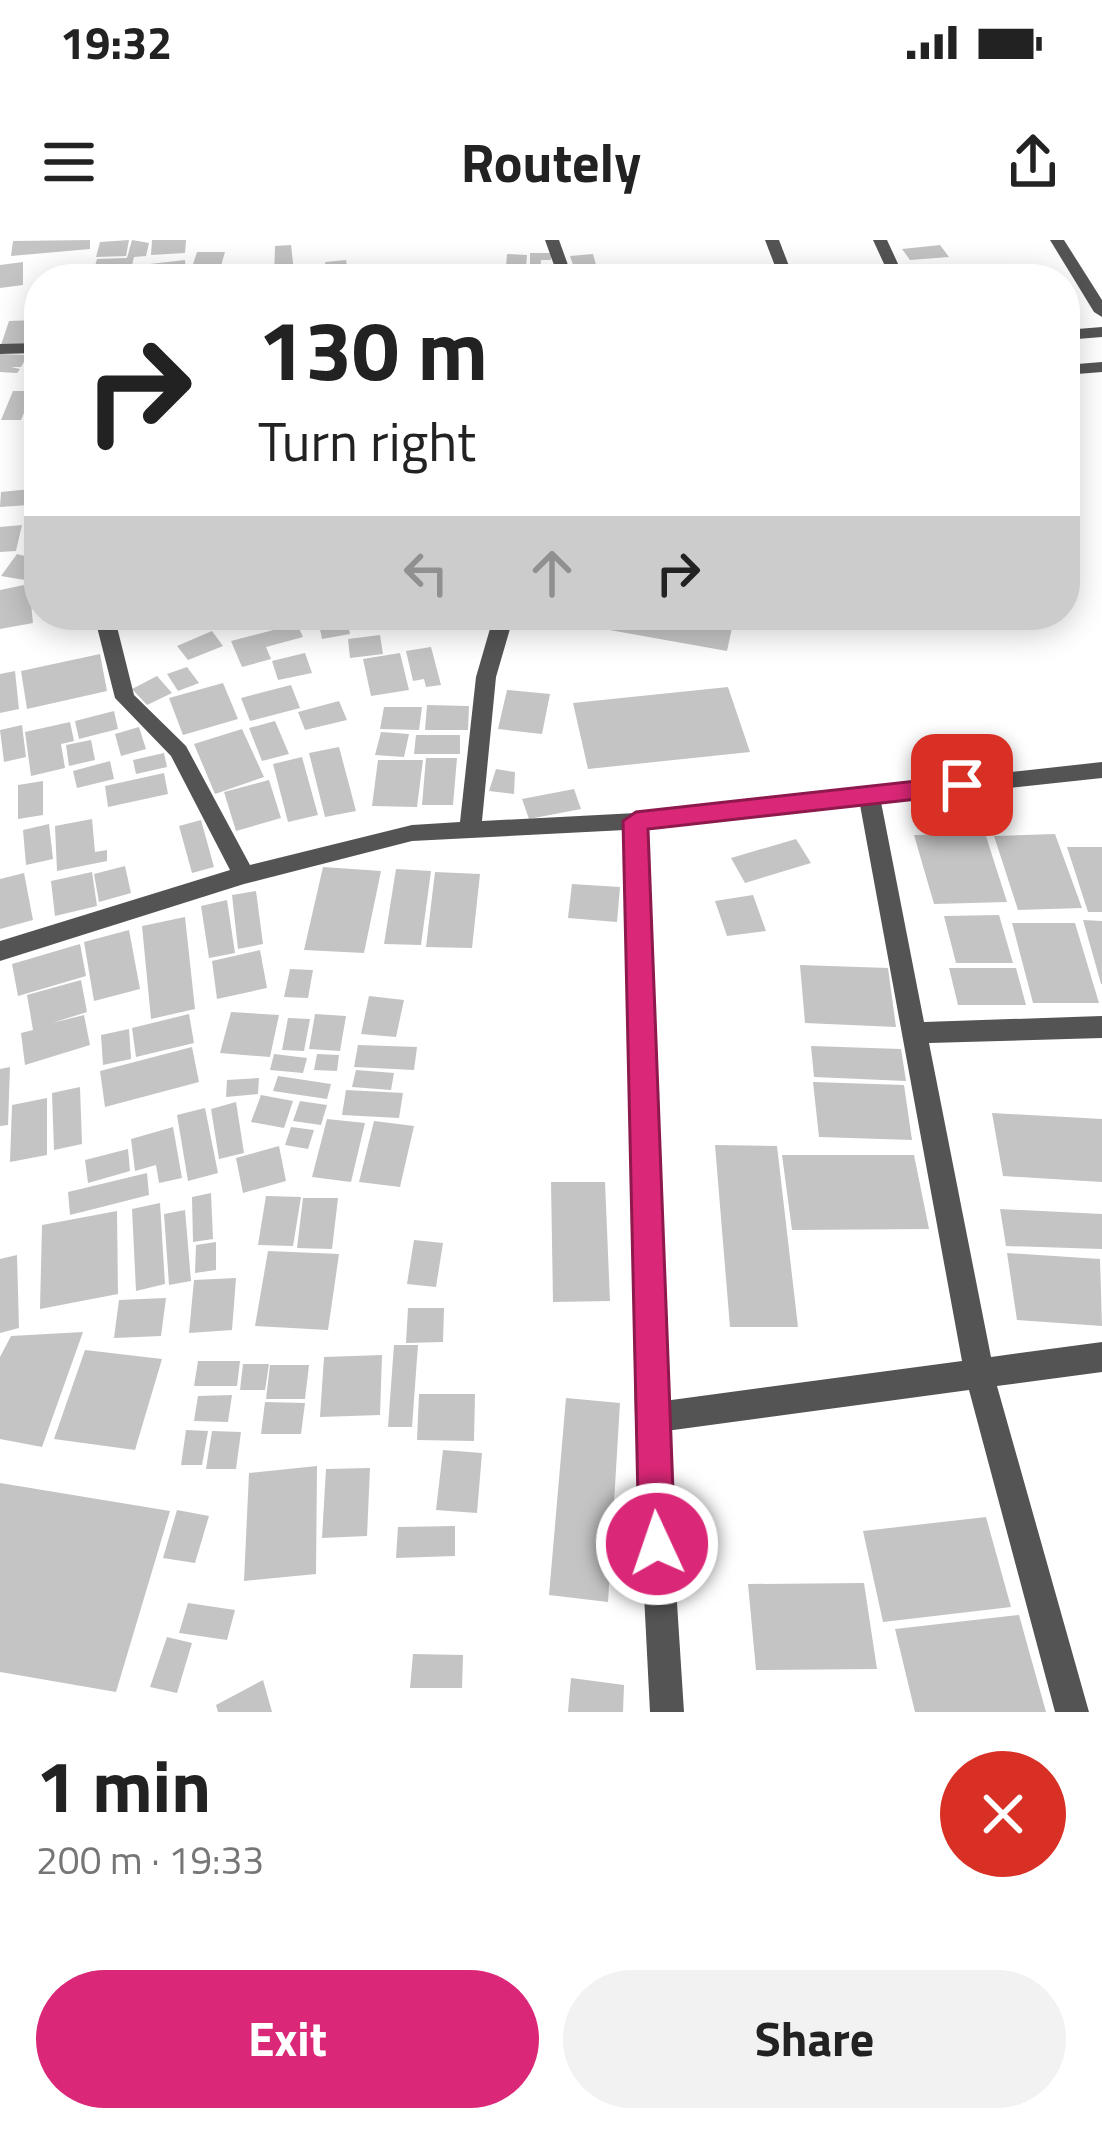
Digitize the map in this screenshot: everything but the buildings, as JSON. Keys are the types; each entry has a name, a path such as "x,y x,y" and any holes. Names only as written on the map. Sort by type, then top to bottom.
{"street":[{"path":"1080,277 1102,312"},
{"path":"108,630 125,698 179,751 244,875"},
{"path":"470,831 486,677 500,630"},
{"path":"0,951 244,875 412,833 636,821 1102,770"},
{"path":"869,796 980,1373 1072,1712"},
{"path":"636,821 650,1418 667,1712"},
{"path":"912,1033 1102,1027"},
{"path":"650,1418 1102,1357"}],"route":[{"path":"657,1544 636,821 962,785"}]}
